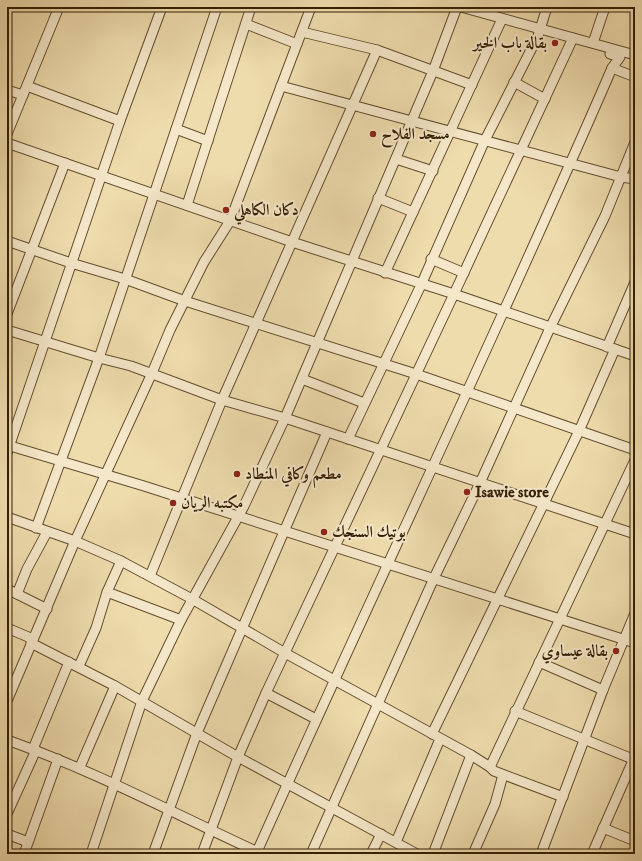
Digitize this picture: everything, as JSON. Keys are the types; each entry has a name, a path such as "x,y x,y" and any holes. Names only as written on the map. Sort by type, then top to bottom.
{"street":[{"path":"7,134 59,7"},
{"path":"162,7 120,121 8,448 62,461 635,643"},
{"path":"36,528 99,358 217,7"},
{"path":"187,205 251,7"},
{"path":"7,701 75,541 152,373 170,330 204,262 230,221 312,7"},
{"path":"7,740 114,782 169,811 258,853 316,719 468,393 612,68 620,57 572,40 462,7 378,198 285,418 238,516 181,620 142,701 114,782 91,854"},
{"path":"348,439 382,363 421,285 431,259 485,140 540,30 547,7"},
{"path":"593,43 605,7"},
{"path":"385,273 502,19"},
{"path":"246,24 297,44"},
{"path":"302,32 377,50 472,86"},
{"path":"572,40 593,43 635,55"},
{"path":"202,854 238,757 266,693 381,451 572,40"},
{"path":"150,576 222,400 354,105 377,50"},
{"path":"612,68 635,77"},
{"path":"514,82 545,99"},
{"path":"27,86 120,121"},
{"path":"281,86 451,130 621,177 635,179"},
{"path":"7,90 23,95"},
{"path":"176,129 208,141"},
{"path":"312,854 380,704 434,578 480,483 550,328 605,216 621,177 633,156 635,142"},
{"path":"7,143 154,193 230,221 421,285 454,294 635,356"},
{"path":"396,159 433,171"},
{"path":"7,314 65,163"},
{"path":"378,198 413,212"},
{"path":"7,240 71,263 126,279 185,302 318,342 416,374 635,450"},
{"path":"431,259 464,273"},
{"path":"396,842 436,736 542,504 579,431 635,282"},
{"path":"7,330 99,358 131,366 222,400 285,418 635,534"},
{"path":"302,379 364,403"},
{"path":"153,854 197,733 241,628 285,531 327,432"},
{"path":"490,767 515,711 635,460"},
{"path":"7,517 75,541 122,561 192,599 285,653 380,704 490,767 494,771 563,797"},
{"path":"17,594 27,569 47,532"},
{"path":"79,666 96,628 107,592 122,561"},
{"path":"7,589 47,609"},
{"path":"107,592 181,620"},
{"path":"541,854 603,690 635,613"},
{"path":"7,628 79,666 238,757 333,807 417,854"},
{"path":"8,810 35,750 69,662"},
{"path":"539,662 603,690"},
{"path":"80,768 115,686"},
{"path":"266,693 316,719"},
{"path":"515,711 584,740 635,758 592,854"},
{"path":"432,854 471,756"},
{"path":"24,854 58,759"},
{"path":"473,854 495,804 503,775"},
{"path":"603,828 635,841"},
{"path":"7,834 28,842"},
{"path":"371,854 381,834"}],"place":[{"name":"بقالة باب الخير","path":"555,43"},
{"name":"مسجد الفلاح","path":"373,134"},
{"name":"دكان الكاهلي","path":"226,210"},
{"name":"مطعم وكافي المنطاد","path":"237,474"},
{"name":"Isawie store","path":"467,492"},
{"name":"مكتبه الريان","path":"173,503"},
{"name":"بوتيك السنجك","path":"324,532"},
{"name":"بقالة عيساوي","path":"616,651"}]}
